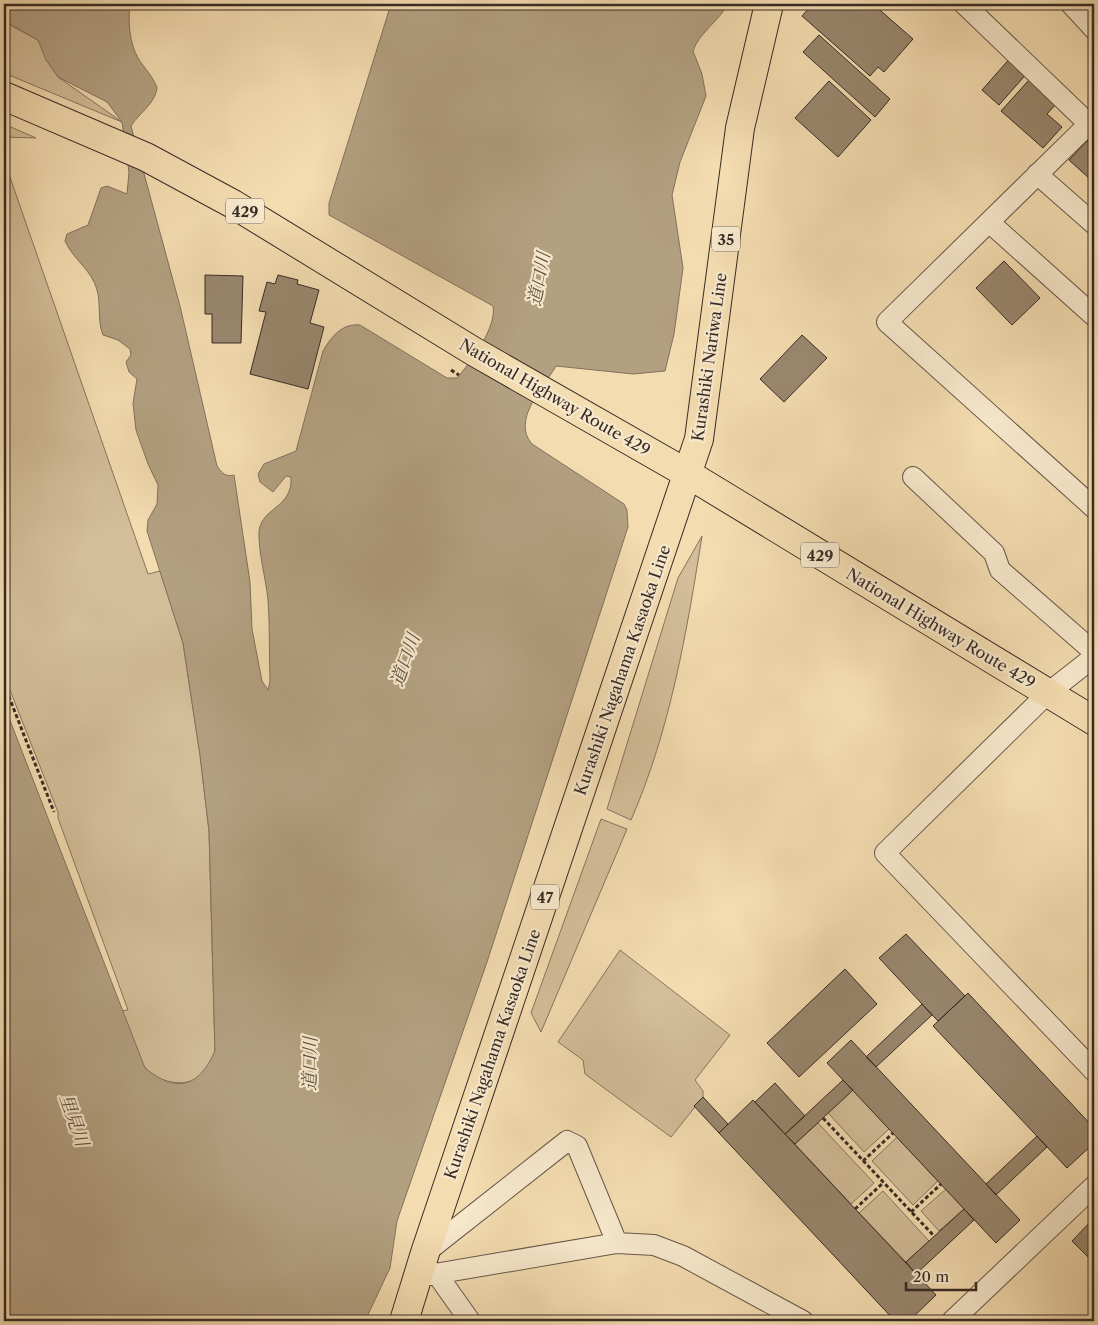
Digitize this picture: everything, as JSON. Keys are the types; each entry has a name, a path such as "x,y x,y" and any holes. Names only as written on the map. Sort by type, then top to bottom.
{"main road":[{"name":"Kurashiki Nariwa Line","path":"688,474 699,439 740,128 769,4"},
{"name":"National Highway Route 429","path":"4,96 146,157 234,204 473,351 688,474 1094,721"},
{"name":"Kurashiki Nagahama Kasaoka Line","path":"404,1321 426,1268 688,474"}],"street":[{"path":"964,4 1092,121 887,322 1094,508"},
{"path":"1071,4 1094,29"},
{"path":"1037,174 1094,224"},
{"path":"989,222 1094,316"},
{"path":"913,477 994,552 1000,570 1094,652"},
{"path":"1094,657 1048,693 885,853 1094,1072"},
{"path":"426,1268 567,1140 577,1146 617,1243"},
{"path":"952,1321 1094,1186"},
{"path":"426,1268 617,1243 654,1245 684,1256 803,1321"},
{"path":"426,1268 470,1321"}],"path":[{"path":"4,684 54,812"},
{"path":"823,1118 934,1236"},
{"path":"863,1162 893,1133"},
{"path":"855,1209 883,1183"},
{"path":"911,1212 941,1184"}],"shaded area":[{"path":"4,9 12,26 38,40 58,77 122,122 4,73"},
{"path":"4,124 36,138 4,137"},
{"path":"4,160 148,574 160,571 183,643 209,831 215,1051 205,1072 199,1077 186,1082 171,1082 151,1074 141,1063 134,1049 121,1011 128,1010 58,818 58,812 4,675"},
{"path":"702,536 676,680 667,716 645,786 631,820 607,809 678,578"},
{"path":"601,819 627,829 541,1032 531,1013"},
{"path":"620,950 730,1035 695,1080 703,1091 703,1097 671,1137 585,1074 583,1060 558,1042"},
{"path":"853,1090 889,1129 864,1152 828,1113"},
{"path":"818,1123 874,1183 851,1204 795,1144"},
{"path":"897,1137 938,1181 913,1205 872,1161"},
{"path":"946,1189 964,1209 939,1231 921,1211"},
{"path":"883,1191 929,1241 906,1262 859,1213"}],"water":[{"path":"4,4 130,4 129,24 135,52 157,88 150,104 131,126 180,306 217,466 224,474 234,475 250,582 252,629 262,681 268,690 270,681 269,610 259,531 261,523 287,495 291,477 286,476 273,492 260,482 258,474 264,464 296,451 323,351 333,336 342,329 348,326 360,325 447,378 457,378 482,344 491,324 493,314 493,306 329,215 329,203 391,4 728,4 700,39 693,51 702,74 706,96 680,162 672,195 683,268 674,334 665,371 633,374 556,366 527,414 525,425 527,435 532,444 624,504 627,510 628,527 487,962 397,1221 390,1268 365,1321 4,1321 4,705 145,1068 167,1081 177,1084 186,1083 202,1072 215,1051 209,831 183,643 147,531 148,520 157,504 158,485 136,430 133,403 137,379 129,372 126,362 131,355 130,349 118,340 103,335 97,289 88,272 65,241 67,234 88,225 101,188 107,186 127,194 129,172 122,122 107,102 58,77 46,60 38,40 8,23"}],"building":[{"path":"813,4 873,4 913,39 884,72 878,67 870,76 802,16"},
{"path":"819,35 890,99 875,117 803,52"},
{"path":"1012,56 1029,71 999,105 982,90"},
{"path":"1029,80 1056,104 1047,114 1062,127 1043,148 1001,111"},
{"path":"829,81 871,120 838,157 795,118"},
{"path":"1087,141 1094,148 1094,174 1090,179 1069,160"},
{"path":"1004,261 1040,298 1012,325 976,288"},
{"path":"205,275 243,276 241,343 212,343 212,314 205,314"},
{"path":"278,275 298,280 297,284 319,290 310,323 324,327 308,389 250,374 266,312 259,311 267,282 275,284"},
{"path":"802,335 827,358 784,402 760,379"},
{"path":"906,934 965,996 938,1021 879,958"},
{"path":"845,969 877,1004 799,1077 767,1043"},
{"path":"968,993 1094,1128 1094,1143 1067,1168 933,1026"},
{"path":"922,1004 932,1015 876,1067 866,1057"},
{"path":"851,1040 1020,1220 996,1243 827,1063"},
{"path":"843,1080 853,1090 795,1144 785,1134"},
{"path":"775,1083 805,1116 785,1134 755,1102"},
{"path":"703,1097 728,1124 719,1133 694,1106"},
{"path":"753,1100 936,1295 909,1321 895,1321 719,1133"},
{"path":"1037,1136 1047,1147 996,1195 986,1184"},
{"path":"964,1209 974,1220 916,1274 906,1262"},
{"path":"1094,1218 1094,1263 1072,1241"}],"water label":[{"name":"道口川","path":"539,279"},
{"name":"道口川","path":"405,660"},
{"name":"道口川","path":"310,1064"},
{"name":"里見川","path":"74,1120"}]}
